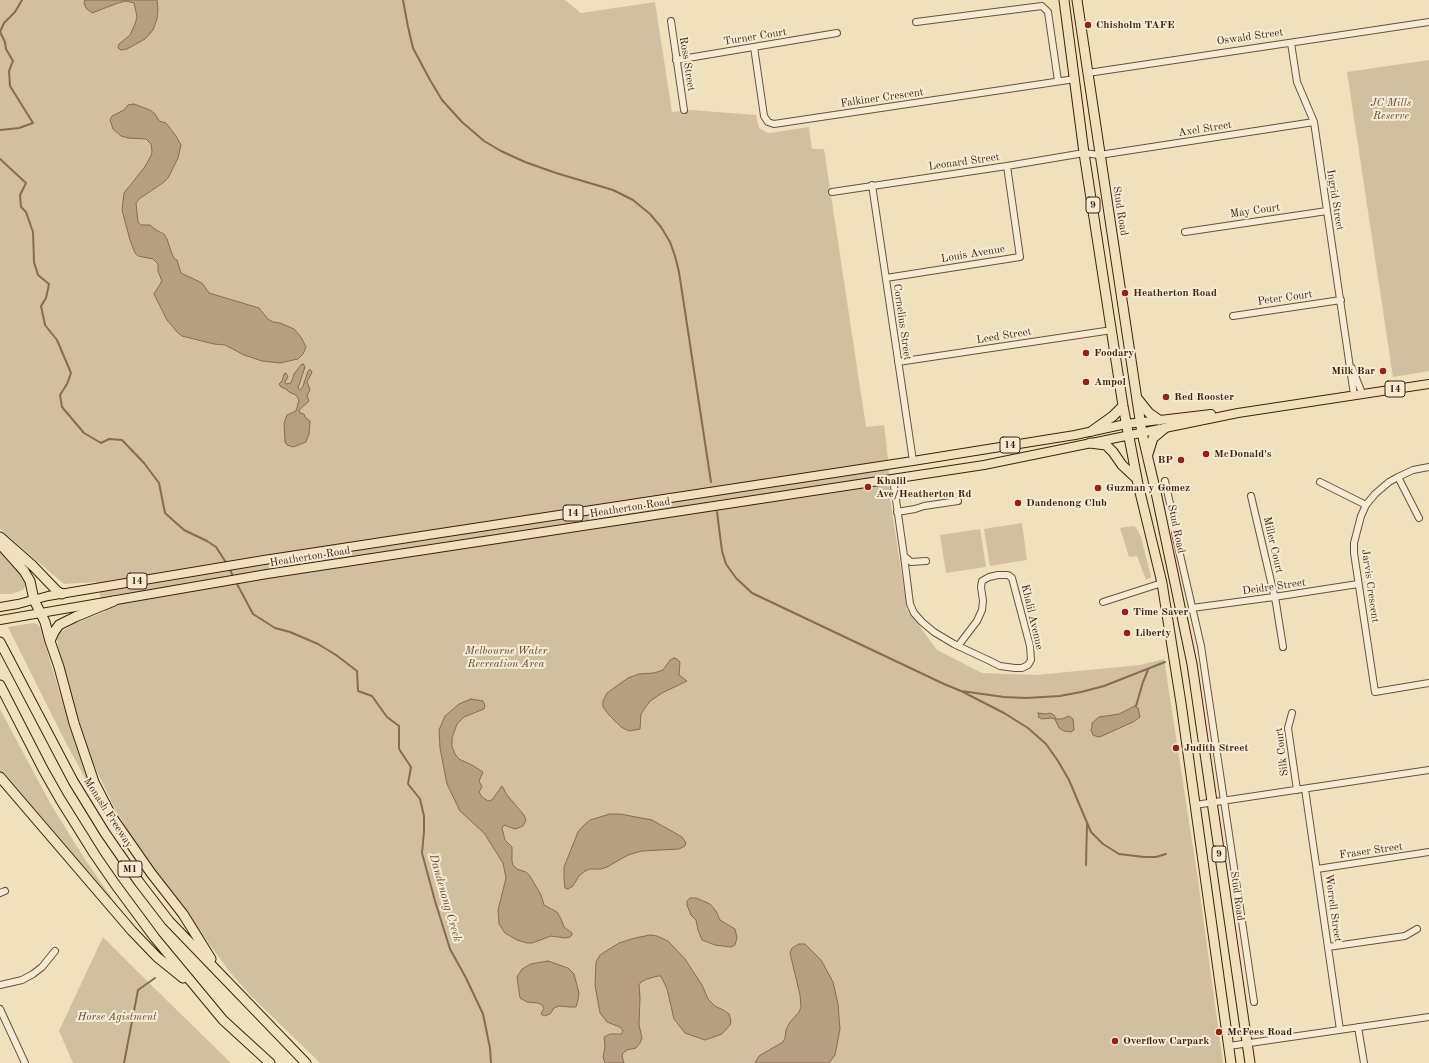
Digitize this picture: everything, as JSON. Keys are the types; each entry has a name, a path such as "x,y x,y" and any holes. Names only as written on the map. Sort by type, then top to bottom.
{"highway":[{"name":"9","path":"1064,0 1084,154 1123,406 1137,479 1162,583 1181,703 1231,1063"},
{"name":"Stud Road","path":"1077,0 1140,422 1192,664 1250,1063"},
{"name":"Oswald Street","path":"1075,79 1088,73"},
{"path":"1137,397 1149,413 1160,420"},
{"path":"1092,431 1113,416 1123,406"},
{"path":"1148,458 1150,446 1154,438 1165,428"},
{"path":"1090,443 1106,445 1137,479"},
{"path":"0,537 62,594"},
{"path":"0,544 28,576 32,587 34,600 42,614 59,667 74,723 94,782 112,817 151,873 183,914 222,975"},
{"path":"50,641 59,625 114,601"},
{"name":"Monash Freeway","path":"0,642 73,781 105,833 139,882 168,921 306,1063"},
{"name":"M1","path":"0,684 43,768 95,855 155,938 223,1020 270,1063"},
{"path":"0,777 145,945 157,957 200,991"}],"main road":[{"name":"Heatherton Road","path":"0,620 42,614 267,574 984,465 1238,413 1429,384"},
{"name":"Heatherton Road","path":"3,607 62,594 213,568 913,461 1075,435 1126,424 1208,414 1238,413"},
{"path":"913,461 915,475"},
{"path":"891,464 893,479"}],"street":[{"path":"916,22 1042,6 1048,12 1058,81"},
{"name":"Ross Street","path":"671,21 684,110"},
{"name":"Oswald Street","path":"1088,73 1429,22"},
{"name":"Turner Court","path":"676,60 837,33"},
{"name":"Ingrid Street","path":"1291,43 1297,82 1314,122 1341,300 1350,363 1350,373 1358,394"},
{"name":"Falkiner Crescent","path":"754,47 764,116 768,122 774,124 1075,79"},
{"name":"Axel Street","path":"1099,155 1314,122"},
{"name":"Leonard Street","path":"832,192 1084,154 1099,155"},
{"name":"Louis Avenue","path":"886,278 1020,257 1007,166"},
{"name":"Cornelius Street","path":"872,186 913,461"},
{"name":"May Court","path":"1185,232 1327,211"},
{"name":"Peter Court","path":"1233,316 1341,300"},
{"name":"Leed Street","path":"898,362 1112,330"},
{"name":"Jarvis Crescent","path":"1429,467 1413,470 1398,477 1381,488 1366,505 1358,526 1354,544 1358,584 1375,692 1429,684"},
{"path":"1398,477 1419,518"},
{"name":"Khalil Avenue","path":"893,479 910,604 914,613 934,632 958,646 1000,666 1022,668 1028,665 1031,660 1030,646 1012,578 1008,575 989,577 982,581 982,610 958,646"},
{"path":"1165,481 1171,508"},
{"path":"1320,482 1366,505"},
{"path":"1157,497 1168,494"},
{"name":"Miller Court","path":"1251,496 1274,598 1283,647"},
{"path":"897,512 958,501"},
{"name":"Stud Road","path":"1176,533 1201,646 1254,1002"},
{"path":"904,556 911,562 926,561"},
{"path":"1103,602 1162,583"},
{"name":"Deidre Street","path":"1192,608 1274,598 1358,584"},
{"name":"Silk Court","path":"1292,713 1288,728 1297,790"},
{"path":"1194,805 1429,770"},
{"name":"Worrell Street","path":"1305,789 1340,1030"},
{"name":"Fraser Street","path":"1317,869 1429,852"},
{"path":"1328,947 1405,936 1417,929"},
{"path":"0,985 22,980 33,974 42,968 55,951"},
{"path":"0,1009 25,1063"},
{"path":"1229,1046 1429,1017"},
{"path":"1358,1027 1364,1063"}],"green space":[{"name":"Melbourne Water Recreation Area","path":"0,0 565,0 581,13 655,2 672,112 691,110 756,115 759,128 770,133 809,127 812,149 824,149 866,427 884,425 888,459 890,498 907,609 937,650 982,673 1036,675 1140,665 1164,659 1198,880 1223,1063 320,1063 250,995 229,971 138,847 115,809 97,772 71,702 56,637 60,629 63,631 75,623 105,612 96,582 64,584 0,529"},
{"name":"JC Mills Reserve","path":"1429,60 1429,371 1393,377 1347,72"},
{"path":"1022,523 1027,560 990,566 984,529"},
{"path":"1132,526 1136,527 1141,537 1151,577 1146,580 1137,556 1129,557 1120,528"},
{"path":"980,529 986,567 946,573 940,535"},
{"path":"0,550 25,580 26,585 23,590 11,594 0,594"},
{"path":"33,623 40,627 78,748 98,795 95,796 67,745 8,627"},
{"path":"0,709 50,803 86,861 123,914 0,774"},
{"name":"Horse Agistment","path":"103,937 231,1063 73,1063 59,1031"}],"shaded area":[{"path":"85,0 157,0 157,19 153,30 145,39 127,49 121,50 118,48 119,44 130,35 137,17 134,3 126,1 92,13 86,8 84,3"},
{"path":"134,104 150,110 155,114 159,121 166,123 181,145 178,158 168,178 139,199 136,203 138,222 141,225 150,225 164,234 174,258 177,260 181,273 202,283 209,293 259,308 268,319 273,322 280,323 294,329 301,337 306,347 303,354 298,359 280,363 262,361 244,355 225,345 214,344 182,336 167,320 154,294 162,281 158,271 158,264 153,259 138,256 135,253 122,210 124,193 144,168 152,152 151,144 146,139 121,136 113,129 110,120 112,116 124,110 128,105"},
{"path":"303,364 305,367 298,388 300,390 303,386 308,371 310,369 312,372 307,382 310,390 307,395 309,401 299,410 300,413 304,414 310,421 309,434 306,442 293,447 287,445 285,442 284,423 287,415 296,411 299,400 296,395 281,387 279,384 286,373 288,377 285,382 286,384 291,383 294,374"},
{"path":"674,658 680,662 679,675 687,681 662,693 650,701 641,714 640,729 629,731 621,727 603,707 603,701 607,693 628,678 639,674 654,673 663,670 670,660"},
{"path":"471,699 483,701 485,706 484,709 464,717 457,724 452,738 452,746 455,754 459,759 483,772 479,781 482,787 479,792 482,797 488,801 492,800 502,786 507,795 524,815 526,820 523,826 515,829 504,825 502,828 505,840 512,847 513,865 530,876 541,895 544,905 557,912 564,927 572,933 570,937 565,938 551,936 532,943 527,943 517,940 505,933 499,924 498,910 506,878 503,863 484,833 460,811 447,784 440,748 439,730 445,716 459,704"},
{"path":"1135,706 1138,708 1140,717 1133,722 1102,736 1098,737 1093,735 1091,730 1092,723 1099,717 1119,714"},
{"path":"1038,713 1050,713 1054,715 1056,719 1062,719 1069,716 1073,719 1074,730 1071,732 1064,731 1059,728 1055,719 1042,719 1038,717"},
{"path":"610,814 620,814 652,820 682,837 686,843 685,846 679,849 642,851 628,855 607,867 585,871 579,876 573,886 568,889 565,888 564,867 578,832 590,820"},
{"path":"690,898 696,898 710,904 716,911 720,920 735,929 737,938 735,945 731,947 715,945 702,940 696,920 691,915 687,905 687,901"},
{"path":"650,935 657,936 668,941 685,959 702,985 708,999 715,1006 729,1014 731,1021 730,1025 722,1034 705,1040 685,1033 674,1019 667,989 661,976 647,979 639,985 639,1025 642,1038 640,1043 636,1048 627,1050 623,1053 622,1056 624,1063 605,1063 603,1057 605,1047 604,1037 610,1034 621,1034 623,1031 620,1027 607,1022 600,1013 595,985 596,962 600,955 619,943"},
{"path":"799,944 805,944 821,960 833,982 838,1004 840,1029 835,1055 829,1063 755,1063 759,1056 783,1042 790,1022 799,1012 801,1007 800,995 790,953 792,948"},
{"path":"548,961 568,968 574,974 579,993 576,1007 559,1006 554,1008 550,1014 544,1016 541,1014 544,1008 542,1005 527,1002 520,998 517,977 522,969 531,964"}],"waterway":[{"name":"Dandenong Creek","path":"0,130 19,128 33,123 10,86 9,71 13,61 6,49 5,42 0,32 4,23 15,12 22,0"},
{"path":"403,0 413,48 442,100 462,122 484,141 525,162 613,190 633,200 650,214 661,227 670,242 679,272 711,482"},
{"name":"Dandenong Creek","path":"0,159 26,183 20,195 21,207 26,212 33,232 34,262 38,275 49,284 46,298 41,306 45,325 57,340 71,373 67,384 60,395 62,407 84,433 101,443 109,439 122,440 144,463 159,483 165,513 184,530 216,547 227,564"},
{"path":"717,512 722,551 726,564 736,578 752,593 961,691 1004,697 1026,698 1060,696 1104,686 1165,662"},
{"name":"Dandenong Creek","path":"229,568 234,578"},
{"name":"Dandenong Creek","path":"236,582 253,614 275,628 290,632 318,644 336,655 357,671 358,691 372,696 387,717 399,726 399,749 411,767 408,784 420,799 424,816 422,853 435,901 450,949 483,1014 490,1048 491,1063"},
{"path":"1136,706 1148,670"},
{"path":"963,692 1004,713 1028,728 1046,744 1069,780 1091,832 1103,844 1119,854 1144,857 1156,857 1166,854"},
{"path":"1086,865 1087,824"},
{"path":"124,1063 138,990 155,978"}],"place":[{"name":"Chisholm TAFE","path":"1088,25"},
{"name":"Heatherton Road","path":"1125,293"},
{"name":"Foodary","path":"1086,353"},
{"name":"Milk Bar","path":"1383,371"},
{"name":"Ampol","path":"1086,382"},
{"name":"Red Rooster","path":"1166,397"},
{"name":"McDonald's","path":"1206,454"},
{"name":"BP","path":"1181,460"},
{"name":"Khalil Ave/Heatherton Rd","path":"868,487"},
{"name":"Guzman y Gomez","path":"1098,488"},
{"name":"Dandenong Club","path":"1018,503"},
{"name":"Time Saver","path":"1125,612"},
{"name":"Liberty","path":"1127,633"},
{"name":"Judith Street","path":"1176,748"},
{"name":"McFees Road","path":"1219,1032"},
{"name":"Overflow Carpark","path":"1115,1041"}]}
